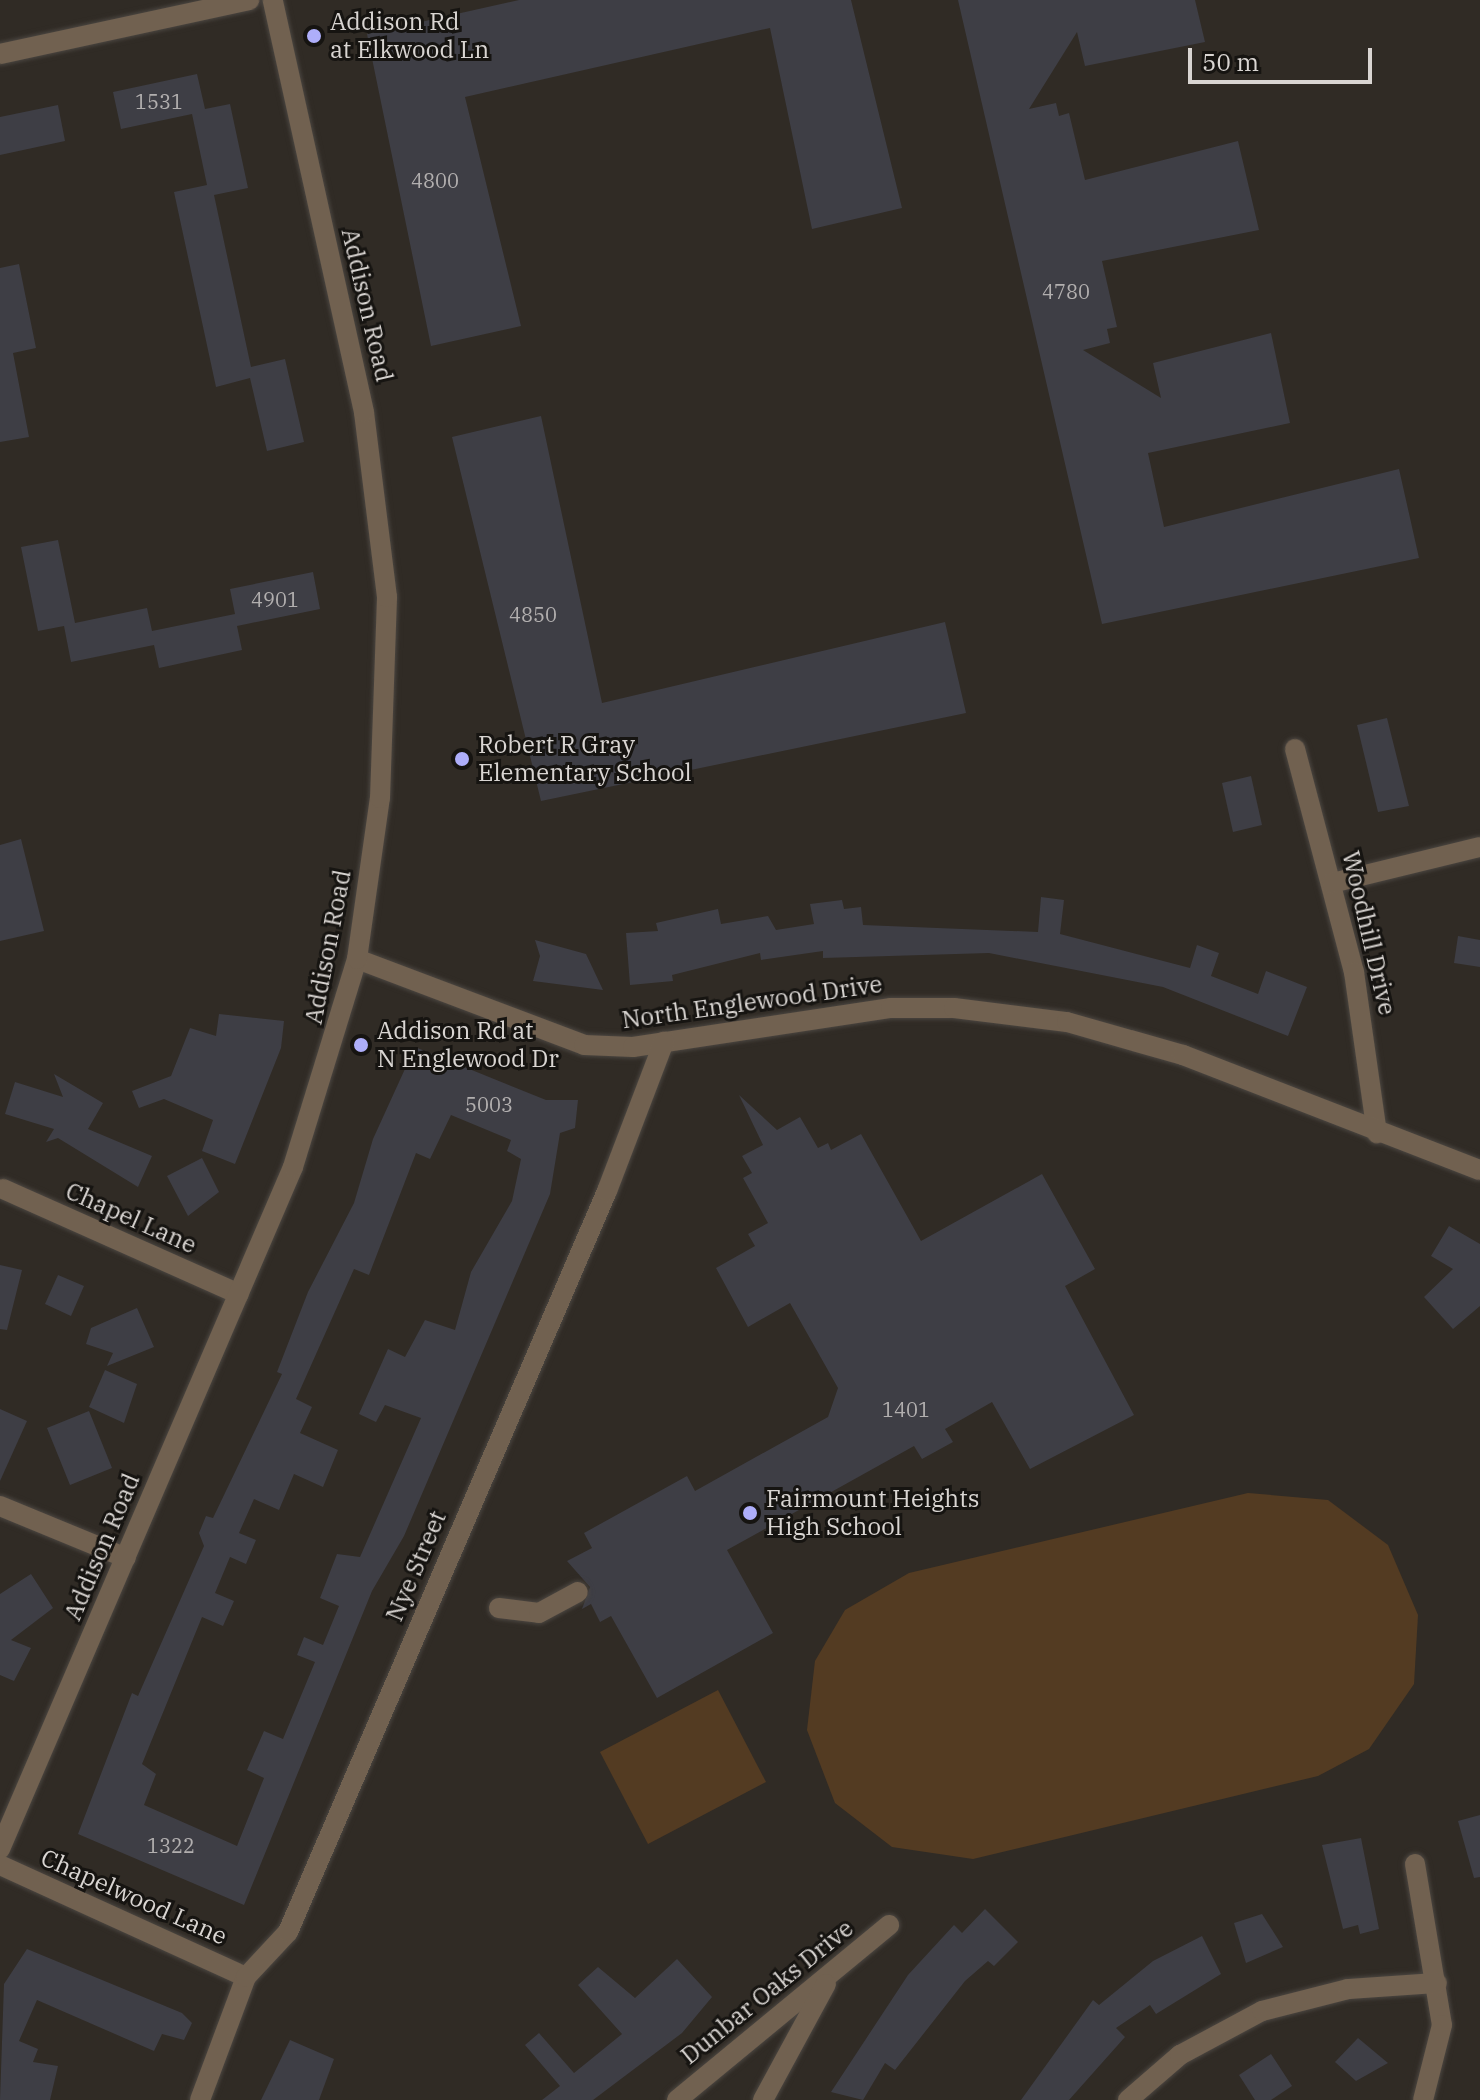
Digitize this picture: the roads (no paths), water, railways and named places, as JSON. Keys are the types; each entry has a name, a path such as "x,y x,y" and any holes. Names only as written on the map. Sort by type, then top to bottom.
{"street":[{"path":"0,54 249,0"},
{"name":"Addison Road","path":"0,1849 239,1294 317,1103 357,959 380,798 387,597 364,412 273,0"},
{"name":"Woodhill Drive","path":"1295,749 1332,883 1364,1024 1377,1133"},
{"path":"1332,883 1480,847"},
{"name":"North Englewood Drive","path":"357,959 562,1040 610,1047 664,1042 891,1008 1014,1014 1183,1055 1377,1133 1480,1170"},
{"name":"Nye Street","path":"200,2100 246,1977 288,1932 607,1191 664,1042"},
{"name":"Chapel Lane","path":"3,1189 239,1294"},
{"path":"0,1506 126,1558"},
{"path":"499,1608 539,1613 578,1592"},
{"path":"1415,1864 1442,2025 1423,2100"},
{"name":"Chapelwood Lane","path":"0,1865 246,1977"},
{"name":"Dunbar Oaks Drive","path":"677,2100 828,1980 889,1925"},
{"path":"763,2100 828,1980"},
{"path":"1128,2100 1180,2055 1248,2017 1326,1993 1437,1983"}],"place":[{"name":"Addison Rd at Elkwood Ln","path":"314,36"},
{"name":"Robert R Gray Elementary School","path":"462,759"},
{"name":"Addison Rd at N Englewood Dr","path":"361,1045"},
{"name":"Fairmount Heights High School","path":"750,1513"}]}
